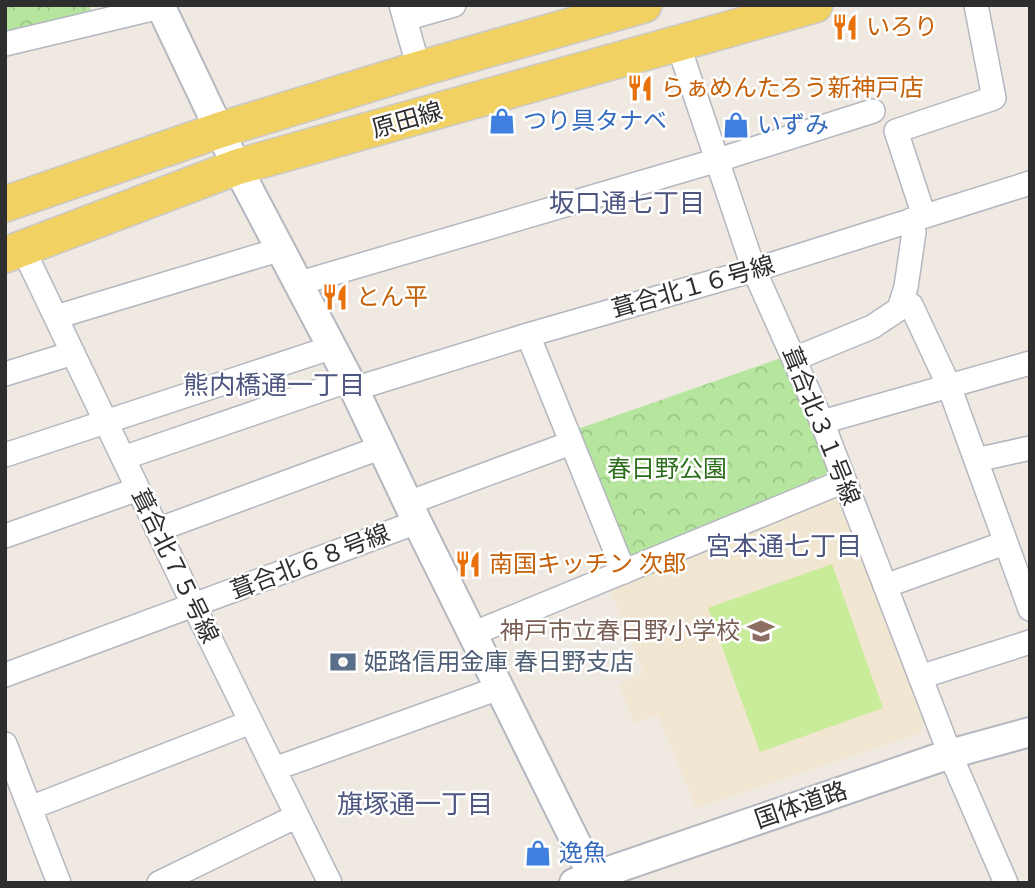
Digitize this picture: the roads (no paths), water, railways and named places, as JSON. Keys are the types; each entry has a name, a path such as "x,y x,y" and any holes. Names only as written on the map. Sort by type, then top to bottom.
{"main road":[{"name":"原田線","path":"5,204 220,130 419,69 645,5"},
{"name":"原田線","path":"14,252 237,167 815,5"}],"street":[{"path":"419,69 403,12 454,5"},
{"path":"794,359 872,327 899,309 906,287 918,218 896,131 994,98 976,5"},
{"path":"5,44 160,6 237,167 352,385 499,688 588,880"},
{"name":"葺合北３１号線","path":"678,44 754,270 822,422 950,754 1006,883"},
{"path":"300,283 718,160 873,111"},
{"name":"葺合北１６号線","path":"123,458 352,385 754,270 1030,183"},
{"path":"56,317 281,249"},
{"name":"葺合北７５号線","path":"14,252 56,317 330,883"},
{"path":"902,301 911,305 949,386 1030,609"},
{"path":"528,335 624,572"},
{"path":"5,454 332,346"},
{"path":"5,373 73,352"},
{"path":"822,422 1030,363"},
{"name":"葺合北６８号線","path":"5,675 194,606 571,443"},
{"path":"157,530 382,447"},
{"path":"976,460 1030,448"},
{"path":"472,634 844,481"},
{"path":"5,537 138,489"},
{"path":"885,586 1006,543"},
{"path":"920,677 1030,642"},
{"path":"274,769 499,688"},
{"path":"30,808 251,722"},
{"name":"国体道路","path":"588,880 950,754 1030,732"},
{"path":"5,744 59,883"},
{"path":"159,883 297,816"}],"place":[{"name":"いろり","path":"845,27"},
{"name":"らぁめんたろう新神戸店","path":"640,88"},
{"name":"つり具タナベ","path":"502,121"},
{"name":"いずみ","path":"736,125"},
{"name":"とん平","path":"335,297"},
{"name":"南国キッチン 次郎","path":"468,564"},
{"name":"神戸市立春日野小学校","path":"761,631"},
{"name":"姫路信用金庫 春日野支店","path":"343,662"},
{"name":"逸魚","path":"538,853"}],"district":[{"name":"坂口通七丁目","path":"627,203"},
{"name":"熊内橋通一丁目","path":"274,385"},
{"name":"宮本通七丁目","path":"784,546"},
{"name":"旗塚通一丁目","path":"415,804"}],"park label":[{"name":"春日野公園","path":"667,469"}]}
